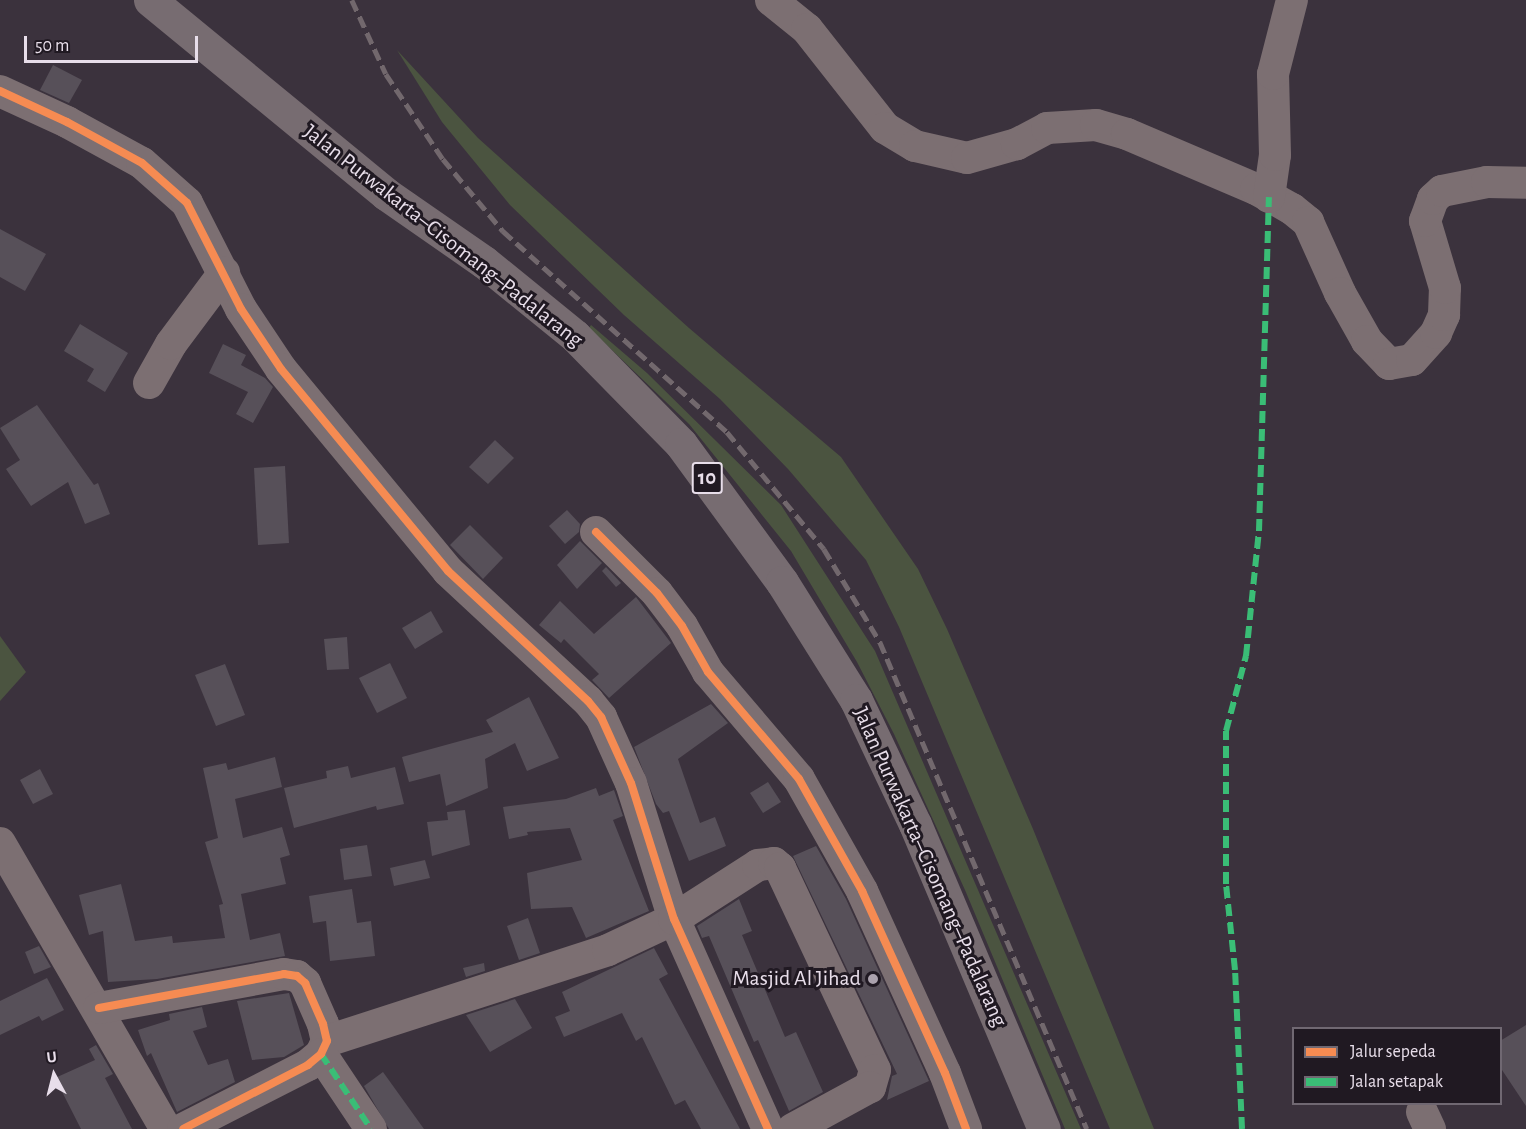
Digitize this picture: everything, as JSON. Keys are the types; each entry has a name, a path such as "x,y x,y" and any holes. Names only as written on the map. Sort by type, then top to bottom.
{"highway":[{"name":"Jalan Purwakarta–Cisomang–Padalarang","path":"150,0 386,194 484,262 575,336 681,444 782,582 856,700 915,824 1044,1129"}],"street":[{"path":"771,0 807,29 885,128 915,146 967,158 1017,144 1047,129 1096,125 1127,134 1269,196 1308,222 1340,293 1367,341 1383,361 1399,364 1412,360 1426,347 1444,315 1445,288 1425,221 1428,208 1442,191 1487,182 1526,183"},
{"path":"1269,196 1275,155 1273,74 1292,0"},
{"path":"0,91 67,122 142,163 187,203 241,309 281,369 405,523 448,571 588,701 601,717 631,783 674,919 768,1129"},
{"path":"149,383 171,344 224,273"},
{"path":"596,532 657,593 721,688 799,779 862,891 945,1073 966,1129"},
{"path":"0,843 99,1008 166,1129"},
{"path":"183,1129 308,1065 324,1048 573,964 674,919 758,865 774,863 780,868 875,1070 870,1087 793,1129"},
{"path":"99,1008 284,974 297,976 306,983 324,1048 371,1129"}],"green space":[{"path":"397,50 478,138 689,328 841,457 918,569 947,629 1033,829 1154,1129 1110,1129 899,627 866,560 788,469 720,399 624,315 510,205 442,122"},
{"path":"591,325 647,373 781,505 875,651 1081,1129 1065,1129 965,890 894,734 857,662 791,551 689,424 589,328"},
{"path":"0,636 26,672 0,701"}],"building":[{"path":"53,65 82,80 69,103 40,90"},
{"path":"0,229 46,254 25,291 0,277"},
{"path":"80,324 128,353 105,392 87,381 94,369 64,351"},
{"path":"223,344 246,355 241,365 265,378 273,387 253,423 236,414 248,392 209,373"},
{"path":"37,405 94,485 98,483 110,514 85,524 68,482 31,506 6,469 20,460 0,428"},
{"path":"495,440 514,458 488,484 469,467"},
{"path":"285,466 289,543 258,545 254,468"},
{"path":"567,510 580,524 579,532 565,544 549,526"},
{"path":"470,525 503,558 483,579 450,545"},
{"path":"580,541 602,563 577,589 557,565"},
{"path":"606,567 621,583 616,587 602,571"},
{"path":"636,597 671,643 609,698 592,680 599,674 564,639 561,643 539,625 560,601 594,634"},
{"path":"431,611 443,632 415,649 402,628"},
{"path":"347,637 349,669 327,670 324,639"},
{"path":"390,663 407,698 377,713 359,678"},
{"path":"225,664 245,715 216,726 195,675"},
{"path":"529,697 559,758 527,771 515,743 485,759 488,788 446,806 440,774 409,782 402,757 493,732 486,720"},
{"path":"711,704 728,723 678,759 700,823 715,817 726,846 689,861 669,811 663,813 656,804 634,747"},
{"path":"275,757 282,787 235,799 243,838 282,827 290,855 280,858 286,884 241,894 250,940 280,933 285,956 157,979 108,982 103,931 89,935 79,895 121,884 135,941 172,936 173,943 225,938 219,905 223,904 205,842 218,838 203,768 226,763 228,770"},
{"path":"348,766 351,778 395,767 404,804 377,810 376,806 294,828 284,788 327,778 326,771"},
{"path":"40,769 53,794 33,804 20,780"},
{"path":"768,782 781,802 763,813 750,793"},
{"path":"596,788 599,796 614,790 623,816 613,820 649,911 586,938 572,907 531,909 527,873 582,860 570,828 527,832 528,835 509,839 503,807 566,799"},
{"path":"465,810 470,845 432,856 427,822 448,820 447,812"},
{"path":"367,845 372,876 344,880 340,849"},
{"path":"816,846 846,899 929,1081 887,1100 892,1076 897,1074 793,856"},
{"path":"425,860 430,878 394,886 390,868"},
{"path":"352,889 357,923 371,921 375,956 330,961 326,921 313,923 309,896"},
{"path":"739,899 752,931 742,935 785,1037 796,1032 823,1092 789,1111 758,1040 754,1042 709,936 702,938 697,926"},
{"path":"528,918 540,953 519,960 507,926"},
{"path":"39,946 51,967 34,974 25,952"},
{"path":"654,948 668,974 659,979 740,1129 701,1129 685,1100 675,1105 642,1037 636,1041 622,1013 564,1037 555,1017 570,1011 562,992"},
{"path":"484,963 485,971 466,977 463,968"},
{"path":"47,978 64,1010 42,1021 39,1016 0,1035 0,1001"},
{"path":"289,993 304,1045 284,1057 252,1060 237,1001"},
{"path":"515,999 532,1028 490,1052 466,1015"},
{"path":"202,1007 207,1027 193,1031 208,1065 228,1059 235,1082 177,1112 151,1053 147,1056 138,1030 170,1020 169,1014"},
{"path":"1526,1025 1526,1106 1502,1070 1502,1040"},
{"path":"96,1045 113,1074 105,1078 132,1129 81,1129 55,1078 95,1060 89,1049"},
{"path":"383,1072 424,1129 389,1129 364,1086"}],"railway":[{"path":"352,0 386,74 443,159 503,231 727,432 824,549 880,642 1087,1129"}],"marked path":[{"path":"1242,1129 1235,970 1226,884 1226,731 1246,656 1259,531 1269,197"},
{"path":"321,1054 371,1129"}],"cycle path":[{"path":"0,91 67,122 142,163 187,203 241,309 281,369 448,571 588,701 601,717 631,783 674,919 768,1129"},
{"path":"596,532 657,593 682,626 708,672 799,779 862,891 945,1073 966,1129"},
{"path":"99,1008 284,974 297,976 305,983 323,1024 327,1041 321,1054 308,1065 183,1129"}],"place":[{"name":"Masjid Al Jihad","path":"873,979"}]}
